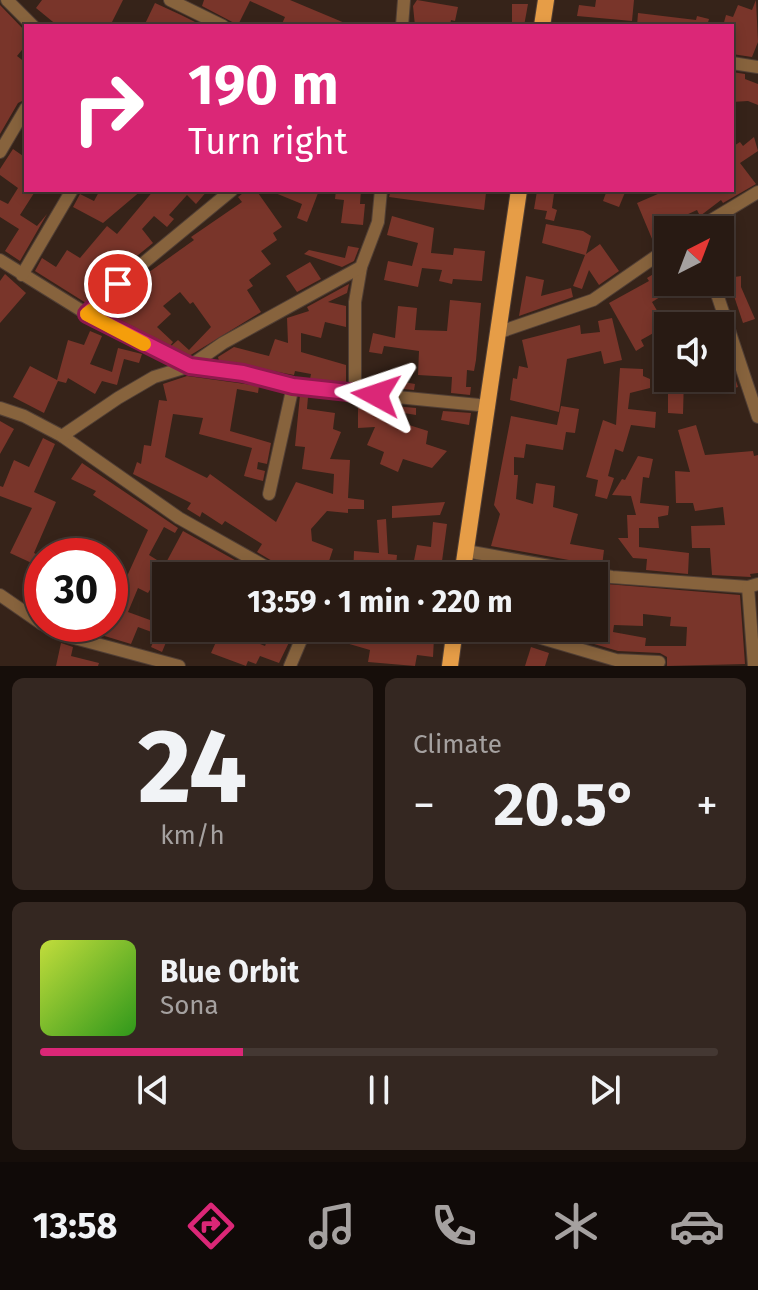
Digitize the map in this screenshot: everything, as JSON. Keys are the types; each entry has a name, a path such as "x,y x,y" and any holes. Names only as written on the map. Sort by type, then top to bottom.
{"main road":[{"path":"542,24 546,0"},
{"path":"464,562 519,192"},
{"path":"450,666 453,642"}],"street":[{"path":"7,0 31,24"},
{"path":"170,0 219,24"},
{"path":"402,24 404,0"},
{"path":"734,63 758,67"},
{"path":"0,152 24,111"},
{"path":"22,275 71,192"},
{"path":"87,314 151,255 230,192"},
{"path":"355,392 355,302 361,267 378,222 381,192"},
{"path":"719,216 758,192"},
{"path":"497,333 579,307 654,257"},
{"path":"0,260 87,314 190,366 243,373 293,386 489,406"},
{"path":"62,436 142,384 190,366 235,336 361,267"},
{"path":"718,296 758,417"},
{"path":"269,494 293,386"},
{"path":"0,408 24,416 62,436 179,518 257,562"},
{"path":"466,551 612,577 753,586 754,666"},
{"path":"0,595 42,624 67,636 179,666"},
{"path":"290,666 300,642"},
{"path":"555,642 616,660 659,662"}],"building":[{"path":"42,0 123,0 111,24 56,24 36,8"},
{"path":"204,0 290,0 347,24 282,24 285,17 250,1 236,24 202,6"},
{"path":"417,0 458,7 455,21 451,20 450,24 415,24 413,6"},
{"path":"596,0 634,0 632,21 577,16 579,5 595,7"},
{"path":"756,0 758,42 752,57 734,54 734,24 724,24 726,15 733,17 738,5 752,10"},
{"path":"155,3 199,24 145,24"},
{"path":"512,4 528,4 524,24 512,24"},
{"path":"0,5 24,30 24,47 17,56 24,61 24,100 18,103 0,134"},
{"path":"638,13 709,19 708,24 637,24"},
{"path":"734,72 745,74 745,79 758,84 758,105 748,101 734,102"},
{"path":"754,137 758,151 740,163 756,184 723,203 721,200 700,216 697,210 684,216 654,216 654,244 637,203 662,192 734,192 734,146 740,142 743,146"},
{"path":"13,149 24,157 24,192 35,192 20,215 37,226 47,214 20,261 5,251 19,229 0,217 0,200 8,204 18,188 0,175 0,169"},
{"path":"99,192 140,192 103,223 73,207 80,194 94,201"},
{"path":"152,192 206,192 196,204 187,195 169,215 174,219 167,227 154,216 142,229 153,243 106,281 86,303 35,271 42,258 56,267 67,250 80,258 107,226 117,234"},
{"path":"244,192 257,192 282,227 273,233 277,240 261,251 271,264 249,280 253,286 247,290 261,312 189,356 171,346 178,340 189,350 211,327 193,302 190,304 180,292 163,306 171,314 157,327 173,342 170,346 104,311 138,280 194,240 191,237 242,202 238,197"},
{"path":"273,192 318,193 307,222 297,218 302,204"},
{"path":"336,192 361,192 360,204 365,204 363,225 341,223 344,200 335,199"},
{"path":"390,192 486,193 484,210 389,197"},
{"path":"537,192 554,194 552,208 557,210 554,221 545,219 547,211 534,209"},
{"path":"606,192 625,192 619,207 603,201"},
{"path":"392,216 434,228 431,253 453,255 454,248 485,251 482,281 453,279 452,284 439,281 442,270 422,268 418,287 384,280 388,261 412,266 418,243 387,235"},
{"path":"546,224 583,231 591,236 586,254 600,244 619,271 599,285 589,270 582,289 573,286 585,255 542,243"},
{"path":"348,246 359,248 354,261 342,267 304,254 309,250 345,258"},
{"path":"310,262 321,279 297,292 286,276"},
{"path":"5,274 26,293 0,323 0,281"},
{"path":"654,274 654,296 662,296 652,302 658,312 654,312 654,333 641,340 644,346 636,351 609,303 649,281 647,278"},
{"path":"526,276 544,280 541,296 571,288 573,297 519,316"},
{"path":"741,276 741,287 755,319 743,323 734,296 734,277"},
{"path":"349,284 347,293 328,302 346,306 346,327 325,322 321,338 301,333 301,352 346,365 346,383 310,379 311,374 295,371 294,375 219,361 218,357 234,347 269,356 275,339 288,343 287,318 309,311 307,307"},
{"path":"450,300 481,303 474,371 467,370 466,387 471,387 470,395 451,393 452,377 418,375 419,351 384,346 382,354 369,352 373,333 395,338 398,306 417,308 415,330 447,331"},
{"path":"612,318 622,360 604,364 601,351 567,359 559,412 510,400 513,378 517,379 519,366 528,368 522,340 580,325 581,334 600,332 598,321"},
{"path":"90,331 102,336 90,364 112,372 118,348 142,354 139,363 124,359 117,385 102,381 95,394 68,378 66,383 58,381 44,413 13,397 30,366 57,380 68,340 84,345"},
{"path":"620,368 643,369 643,376 650,379 650,388 630,393 628,409 656,412 655,428 631,425 623,452 615,449 608,476 614,478 607,499 595,496 598,480 586,477 603,420 616,425"},
{"path":"187,376 259,386 258,393 237,389 230,431 271,443 267,464 258,462 257,469 265,471 263,481 244,476 252,448 199,434 203,418 173,414 165,457 207,478 210,474 276,522 296,482 333,494 334,474 302,469 305,447 295,446 300,395 308,397 307,409 335,413 333,429 341,432 330,459 350,460 348,498 364,500 364,509 348,509 348,513 327,511 311,529 312,541 333,549 329,562 274,562 257,552 262,544 225,521 222,525 202,512 200,517 187,509 191,503 133,474 137,462 141,464 144,445 151,446 159,400 167,401 163,384"},
{"path":"375,377 415,384 414,390 373,386"},
{"path":"668,392 684,392 683,414 668,413"},
{"path":"362,403 416,408 416,415 392,411 390,419 428,431 426,444 447,451 432,468 403,459 398,472 380,464 384,452 367,445 375,427 358,428 358,408 362,408"},
{"path":"561,406 579,409 575,433 566,432 563,450 526,444 524,458 514,457 514,475 518,475 516,499 533,504 536,483 555,486 553,507 578,514 570,544 604,550 602,562 580,562 491,546 500,514 494,505 511,416 557,425"},
{"path":"443,411 471,413 469,425 441,420"},
{"path":"0,421 14,429 0,454"},
{"path":"696,425 705,455 753,451 754,456 758,455 758,573 750,574 751,577 712,575 710,548 692,548 691,526 725,525 723,507 695,511 693,503 676,503 675,471 690,472 678,430"},
{"path":"43,438 55,444 34,492 56,502 40,538 24,538 24,559 10,553 32,508 0,496 0,486 3,487 14,460 29,467"},
{"path":"638,456 653,459 649,478 643,477 640,503 669,506 668,515 658,517 659,528 639,528 639,547 689,553 688,574 646,570 647,559 633,558 618,538 628,538 627,515 636,515 631,496 612,495 622,479 625,480"},
{"path":"82,463 178,528 175,533 164,527 149,555 160,562 152,562 152,586 148,593 138,588 128,612 128,574 148,530 93,495 96,491 71,479"},
{"path":"445,502 440,515 392,518 392,506"},
{"path":"386,519 388,554 397,555 396,562 354,562 354,551 379,553 377,520"},
{"path":"433,522 447,524 442,562 414,562 417,545 431,547"},
{"path":"183,531 238,562 166,562"},
{"path":"608,584 740,595 745,664 667,666 667,657 660,653 618,651 587,642 608,642","holes":["643,614 671,617 670,626 687,627 686,646 645,646 646,638 613,632 614,625 643,626"]},
{"path":"128,612 152,621 152,632 138,627 131,644 124,642 128,642"},
{"path":"153,642 166,642 162,652 151,647"},
{"path":"216,642 255,642 265,646 267,642 289,642 279,663 260,656 256,664 248,661 246,666 211,653"},
{"path":"342,642 434,642 433,657 417,655 415,666 368,662 370,650"},
{"path":"61,643 73,647 71,656 99,663 98,666 56,666"},
{"path":"531,647 549,653 545,666 525,666"}],"slow traffic":[{"path":"91,311 87,314 144,344"}],"route":[{"path":"118,284 87,314 190,366 243,373 293,386 376,395"}]}
